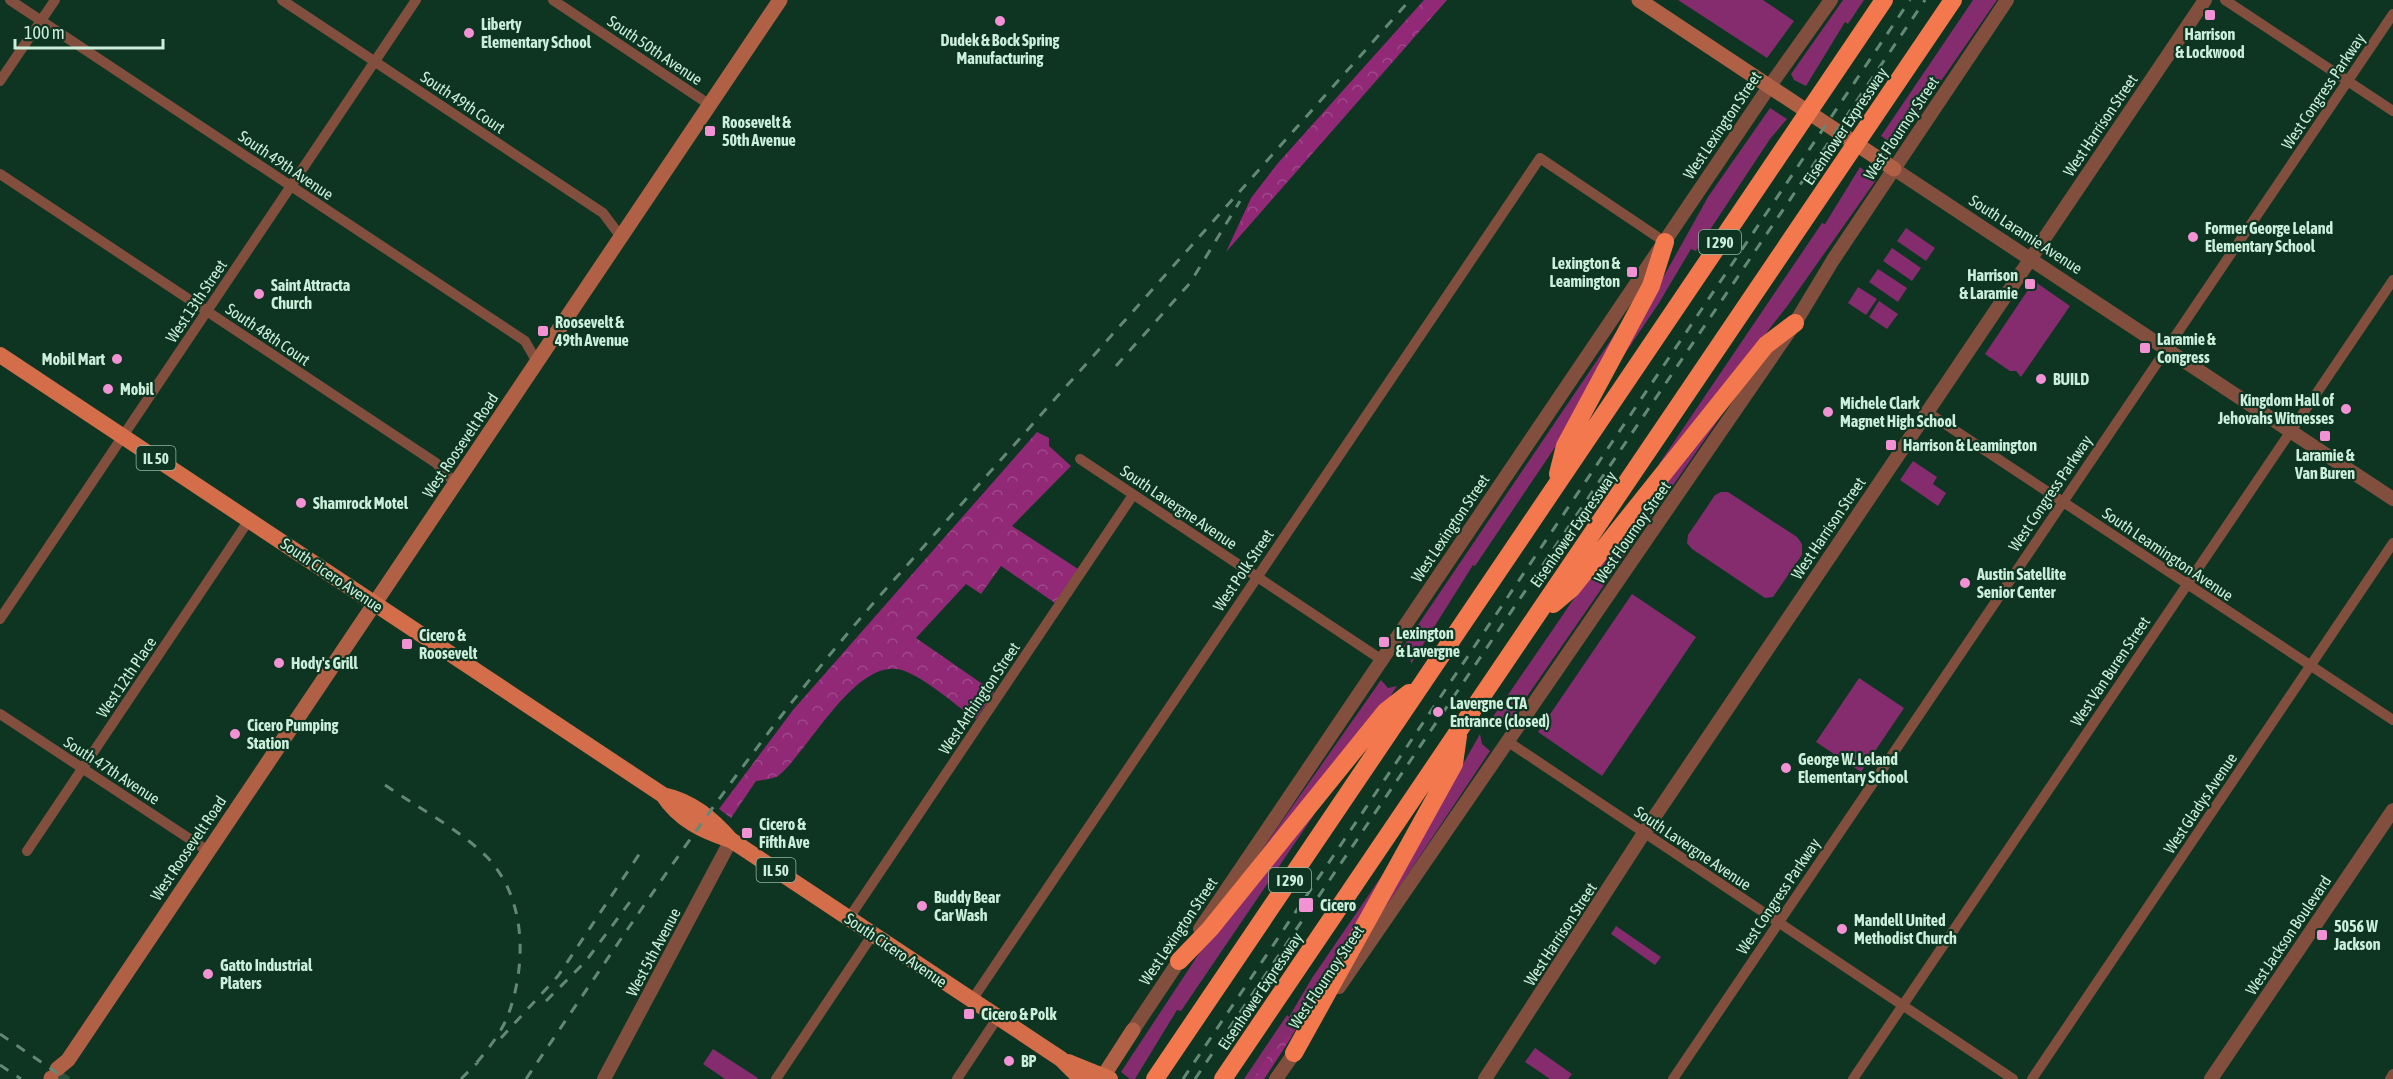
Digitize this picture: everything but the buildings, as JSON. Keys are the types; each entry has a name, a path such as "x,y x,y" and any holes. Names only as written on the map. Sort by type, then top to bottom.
{"highway":[{"name":"I 290","path":"1155,1079 1884,0"},
{"name":"Eisenhower Expressway","path":"1223,1079 1953,0"},
{"path":"1556,484 1565,446 1651,286 1665,242"},
{"path":"1535,619 1572,588 1766,345 1795,323"},
{"path":"1179,961 1210,929 1386,711 1425,680"},
{"path":"1294,1053 1454,764 1460,729"}],"main road":[{"name":"West Roosevelt Road","path":"58,1072 780,0"},
{"name":"South Laramie Avenue","path":"1639,0 1894,169"},
{"name":"South Cicero Avenue","path":"0,355 663,795 673,810 704,831 731,840 1061,1059 1105,1078"},
{"name":"West Lexington Street","path":"1105,1078 1133,1030"},
{"name":"South Cicero Avenue","path":"1061,1059 1081,1079"}],"street":[{"name":"South 49th Avenue","path":"10,0 525,341 537,362"},
{"path":"0,81 55,0"},
{"name":"South 49th Court","path":"282,0 603,213 621,237"},
{"name":"West 13th Street","path":"0,619 416,0"},
{"name":"South 50th Avenue","path":"553,0 710,105"},
{"name":"West Lexington Street","path":"1133,1030 1769,87 1831,0"},
{"name":"West Flournoy Street","path":"1276,1079 1795,323 2007,0"},
{"name":"West Harrison Street","path":"1485,1079 1644,834 2205,0"},
{"path":"2225,0 2393,111"},
{"name":"West Congress Parkway","path":"1673,1079 2393,14"},
{"name":"West Polk Street","path":"972,1000 1540,158 1665,242"},
{"name":"South Laramie Avenue","path":"1894,169 2393,499"},
{"name":"South 48th Court","path":"0,174 436,463 456,484"},
{"name":"West Van Buren Street","path":"1852,1079 2393,280"},
{"name":"South Leamington Avenue","path":"1927,412 2393,720"},
{"name":"South Lavergne Avenue","path":"1080,459 1382,660"},
{"name":"West Arthington Street","path":"849,918 1133,495"},
{"name":"West 12th Place","path":"27,851 249,520"},
{"name":"West Gladys Avenue","path":"2032,1079 2393,543"},
{"name":"South 47th Avenue","path":"0,714 208,851"},
{"name":"South Lavergne Avenue","path":"1507,741 2013,1079"},
{"name":"West Jackson Boulevard","path":"2211,1079 2393,810"},
{"name":"West 5th Avenue","path":"604,1079 731,840"},
{"path":"776,1079 873,934"},
{"path":"957,1079 998,1017"},
{"path":"2390,1079 2393,1074"}],"shaded area":[{"path":"1678,0 1763,0 1794,21 1767,58"},
{"path":"1843,0 1864,0 1848,24 1845,22 1806,86 1794,80 1791,74"},
{"path":"1973,0 1997,0 1896,146 1881,136"},
{"path":"1770,108 1787,119 1770,139 1696,251 1691,249 1659,303 1601,389 1708,197"},
{"path":"1860,167 1876,180 1788,305 1663,467 1659,464 1822,223 1825,224"},
{"path":"1906,228 1935,248 1926,261 1897,241"},
{"path":"1892,248 1921,268 1912,281 1883,261"},
{"path":"1878,269 1907,288 1898,302 1869,282"},
{"path":"2034,281 2070,306 2021,377 2016,371 2010,371 1985,354"},
{"path":"1858,287 1877,299 1866,315 1848,303"},
{"path":"1879,301 1898,314 1887,329 1869,317"},
{"path":"1627,316 1564,434 1475,566 1473,565 1411,664 1410,654 1401,650"},
{"path":"1748,377 1508,724 1496,719 1490,721 1597,565"},
{"path":"1913,461 1937,477 1933,484 1946,493 1938,506 1900,480"},
{"path":"1728,492 1797,537 1802,544 1802,555 1773,597 1765,598 1692,549 1687,543 1688,535 1715,495"},
{"path":"1632,594 1696,637 1602,776 1538,732"},
{"path":"1859,678 1904,708 1861,772 1816,742"},
{"path":"1381,680 1388,688 1397,686 1386,703 1240,881"},
{"path":"1480,734 1482,744 1490,751 1358,949"},
{"path":"1311,813 1314,815 1181,1011 1177,1010 1135,1079 1130,1079 1121,1072 1200,952"},
{"path":"1385,871 1281,1054 1264,1079 1244,1079 1287,1015 1289,1017 1312,978"},
{"path":"1616,926 1661,957 1655,965 1611,934"},
{"path":"1535,1048 1572,1074 1568,1079 1550,1079 1525,1062"},
{"path":"713,1049 758,1078 725,1079 703,1064"}],"green space":[{"path":"1424,0 1447,0 1226,252 1251,198 1278,163"},
{"path":"1037,432 1049,438 1049,446 1071,466 1012,526 1078,569 1055,603 1001,566 981,594 966,584 916,638 994,692 976,719 907,672 889,669 871,675 853,689 836,707 778,776 756,781 731,818 719,809 793,710"},
{"path":"1287,1036 1292,1036 1264,1079 1253,1079 1268,1056"}],"tunnel":[{"path":"60,1079 64,1073"}],"railway":[{"path":"526,1079 694,833 829,656 877,599 1410,0"},
{"path":"1183,1079 1910,0"},
{"path":"1195,1079 1925,0"},
{"path":"1116,366 1190,283 1240,201"},
{"path":"385,785 476,847 500,874 510,893 520,934 518,977 514,998 500,1031 473,1067"},
{"path":"501,1038 558,976 644,847"},
{"path":"546,1001 586,961 635,895"},
{"path":"0,1034 66,1079"},
{"path":"461,1079 478,1062"},
{"path":"0,1065 21,1079"}],"place":[{"name":"Harrison & Lockwood","path":"2210,15"},
{"name":"Dudek & Bock Spring Manufacturing","path":"1000,21"},
{"name":"Liberty Elementary School","path":"469,33"},
{"name":"Roosevelt & 50th Avenue","path":"710,131"},
{"name":"Former George Leland Elementary School","path":"2193,237"},
{"name":"Lexington & Leamington","path":"1632,272"},
{"name":"Harrison & Laramie","path":"2030,284"},
{"name":"Saint Attracta Church","path":"259,294"},
{"name":"Roosevelt & 49th Avenue","path":"543,331"},
{"name":"Laramie & Congress","path":"2145,348"},
{"name":"Mobil Mart","path":"117,359"},
{"name":"BUILD","path":"2041,379"},
{"name":"Mobil","path":"108,389"},
{"name":"Kingdom Hall of Jehovahs Witnesses","path":"2346,409"},
{"name":"Michele Clark Magnet High School","path":"1828,412"},
{"name":"Laramie & Van Buren","path":"2325,436"},
{"name":"Harrison & Leamington","path":"1891,445"},
{"name":"Shamrock Motel","path":"301,503"},
{"name":"Austin Satellite Senior Center","path":"1965,583"},
{"name":"Lexington & Lavergne","path":"1384,642"},
{"name":"Cicero & Roosevelt","path":"407,644"},
{"name":"Hody's Grill","path":"279,663"},
{"name":"Lavergne CTA Entrance (closed)","path":"1438,712"},
{"name":"Cicero Pumping Station","path":"235,734"},
{"name":"George W. Leland Elementary School","path":"1786,768"},
{"name":"Cicero & Fifth Ave","path":"747,833"},
{"name":"Cicero","path":"1306,905"},
{"name":"Buddy Bear Car Wash","path":"922,906"},
{"name":"Mandell United Methodist Church","path":"1842,929"},
{"name":"5056 W Jackson","path":"2322,935"},
{"name":"Gatto Industrial Platers","path":"208,974"},
{"name":"Cicero & Polk","path":"969,1014"},
{"name":"BP","path":"1009,1061"}]}
